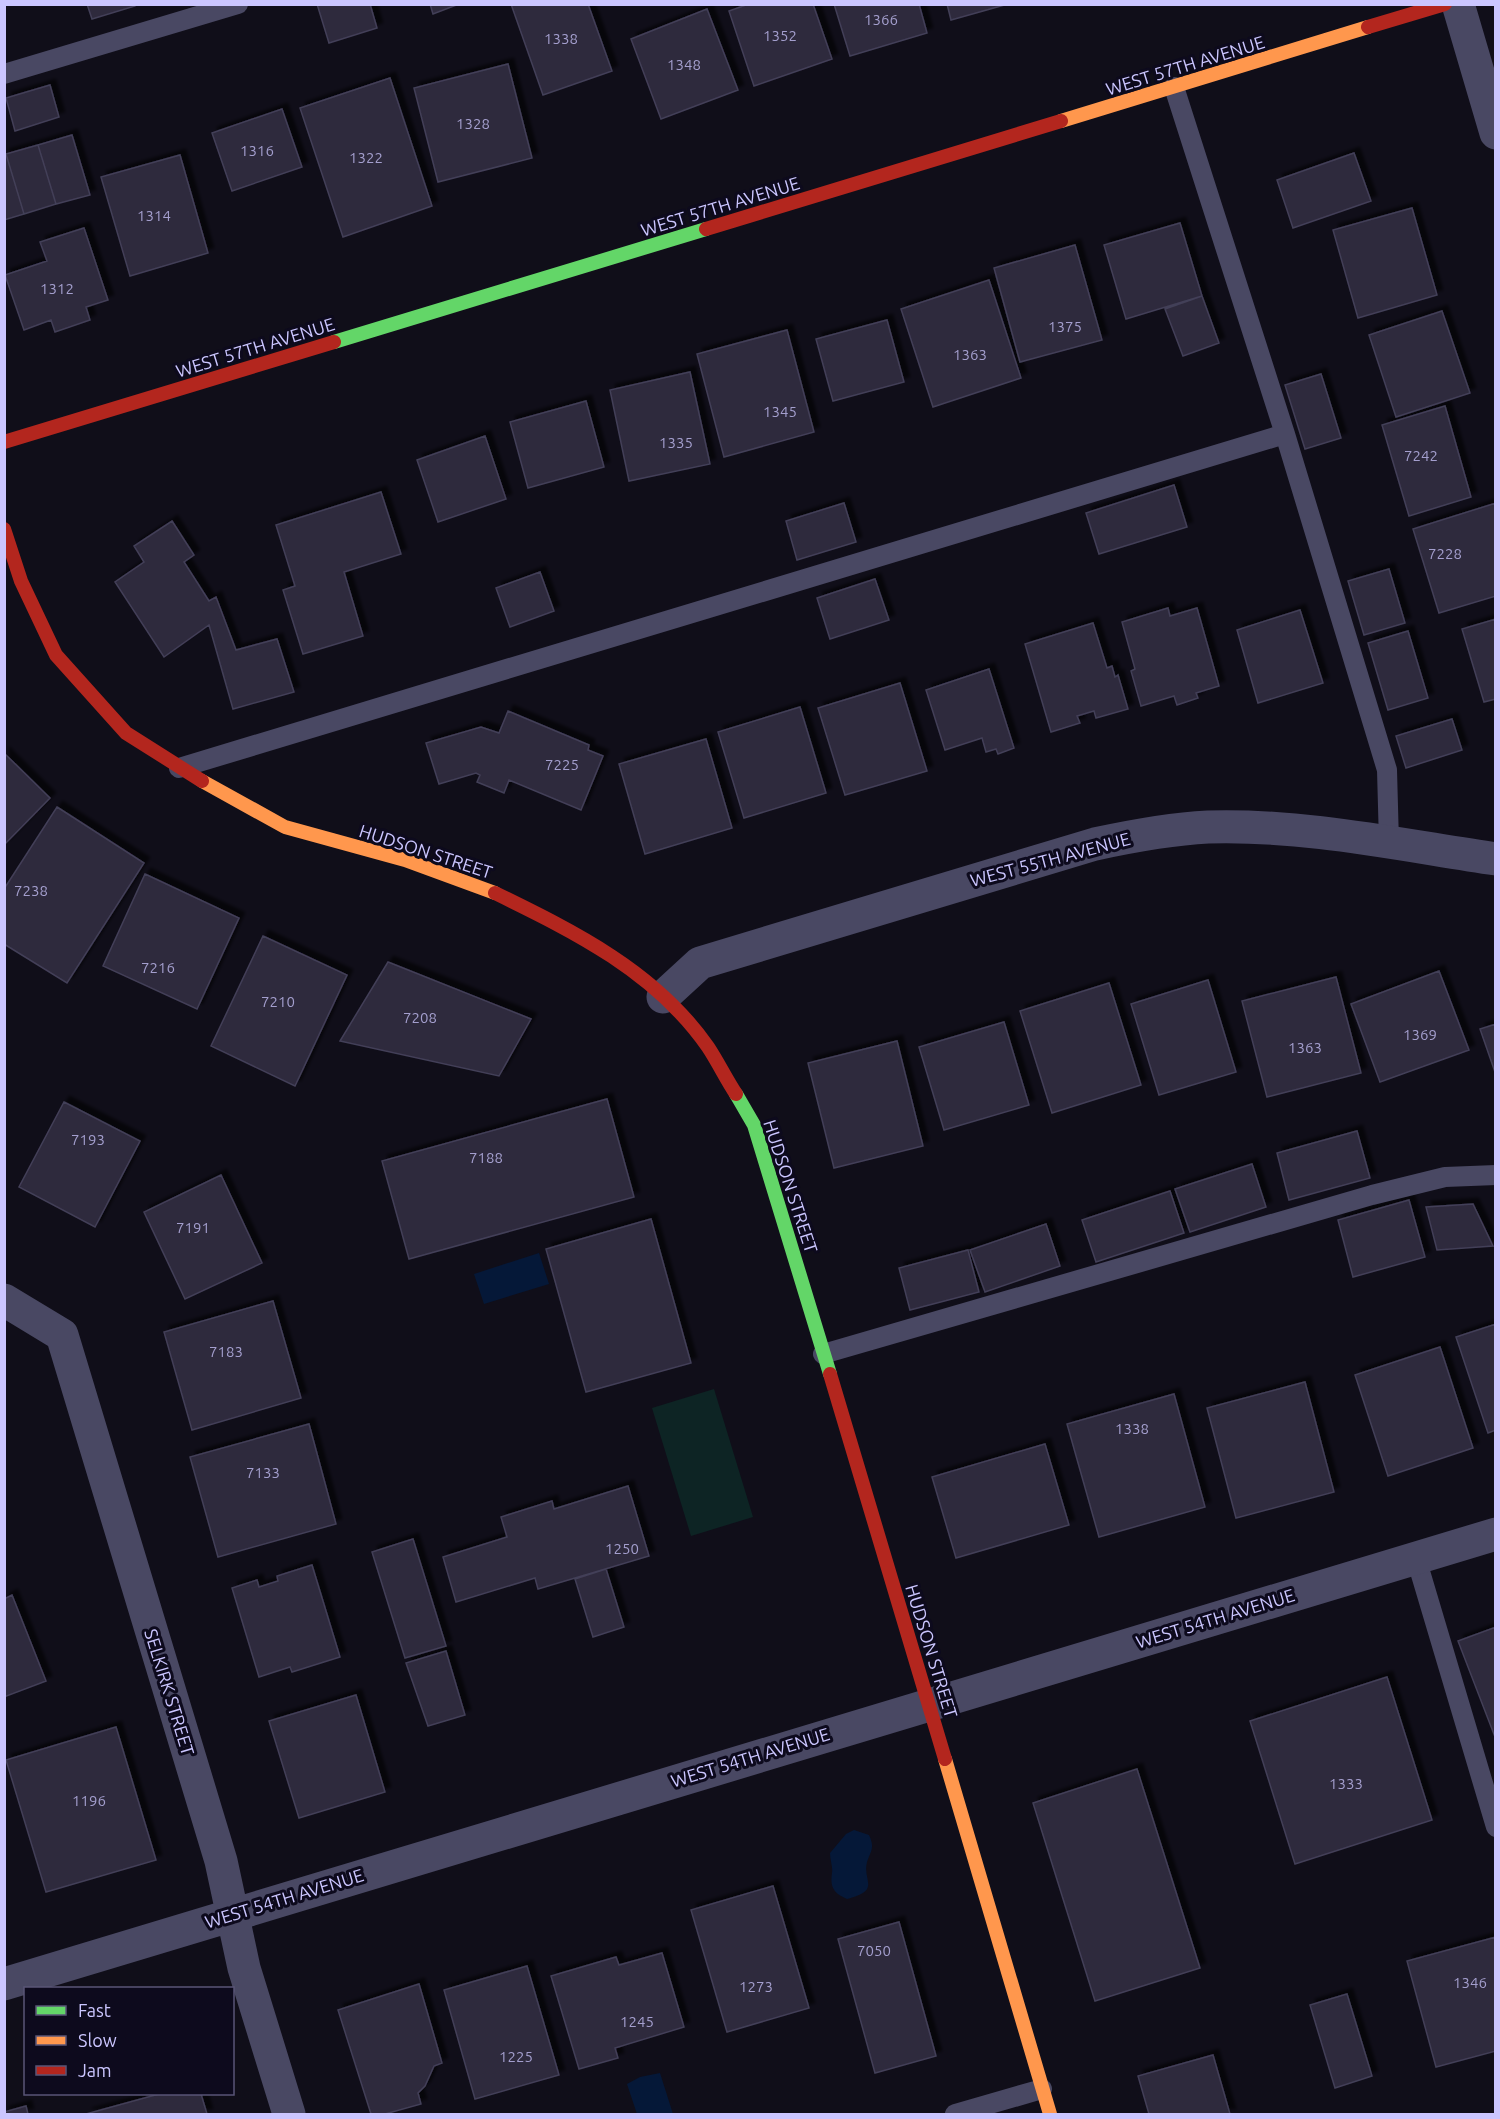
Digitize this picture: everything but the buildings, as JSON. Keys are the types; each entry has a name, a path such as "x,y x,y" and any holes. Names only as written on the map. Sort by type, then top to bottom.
{"street":[{"name":"WEST 57TH AVENUE","path":"4,442 1445,4"},
{"path":"1458,4 1496,133"},
{"name":"HUDSON STREET","path":"4,529 21,581 57,655 126,734 179,768 285,827 405,860 493,892 576,933 628,966 663,997 707,1046 754,1125 929,1704 1050,2115"},
{"name":"WEST 55TH AVENUE","path":"663,997 700,963 1095,844 1147,834 1207,827 1305,831 1496,859"},
{"name":"SELKIRK STREET","path":"4,1300 62,1335 221,1861 244,1968 289,2115"},
{"name":"WEST 54TH AVENUE","path":"4,1984 1496,1534"}],"lane":[{"path":"4,74 238,4"},
{"path":"1174,87 1285,434 1387,770 1389,843"},
{"path":"179,768 1285,434"},
{"path":"823,1354 1372,1195 1445,1177 1496,1175"},
{"path":"1416,1558 1496,1827"},
{"path":"955,2115 1042,2089"}],"green space":[{"path":"714,1389 753,1517 691,1536 652,1408"}],"water":[{"path":"539,1253 549,1284 484,1304 474,1274"},
{"path":"854,1830 869,1835 872,1849 866,1869 867,1888 858,1896 847,1899 838,1894 832,1886 830,1853 846,1834"},
{"path":"660,2073 673,2114 637,2114 627,2084 640,2077"}],"traffic: fast":[{"path":"334,342 706,229"},
{"path":"736,1094 754,1125 830,1374"}],"traffic: slow":[{"path":"1061,121 1368,27"},
{"path":"202,781 285,827 405,860 495,893"},
{"path":"945,1759 1050,2114"}],"traffic: jam":[{"path":"1368,27 1445,4"},
{"path":"706,229 1061,121"},
{"path":"4,442 334,342"},
{"path":"4,529 21,581 56,655 126,733 202,781"},
{"path":"495,893 584,939 639,976 687,1020 708,1047 736,1094"},
{"path":"830,1374 945,1759"}]}
